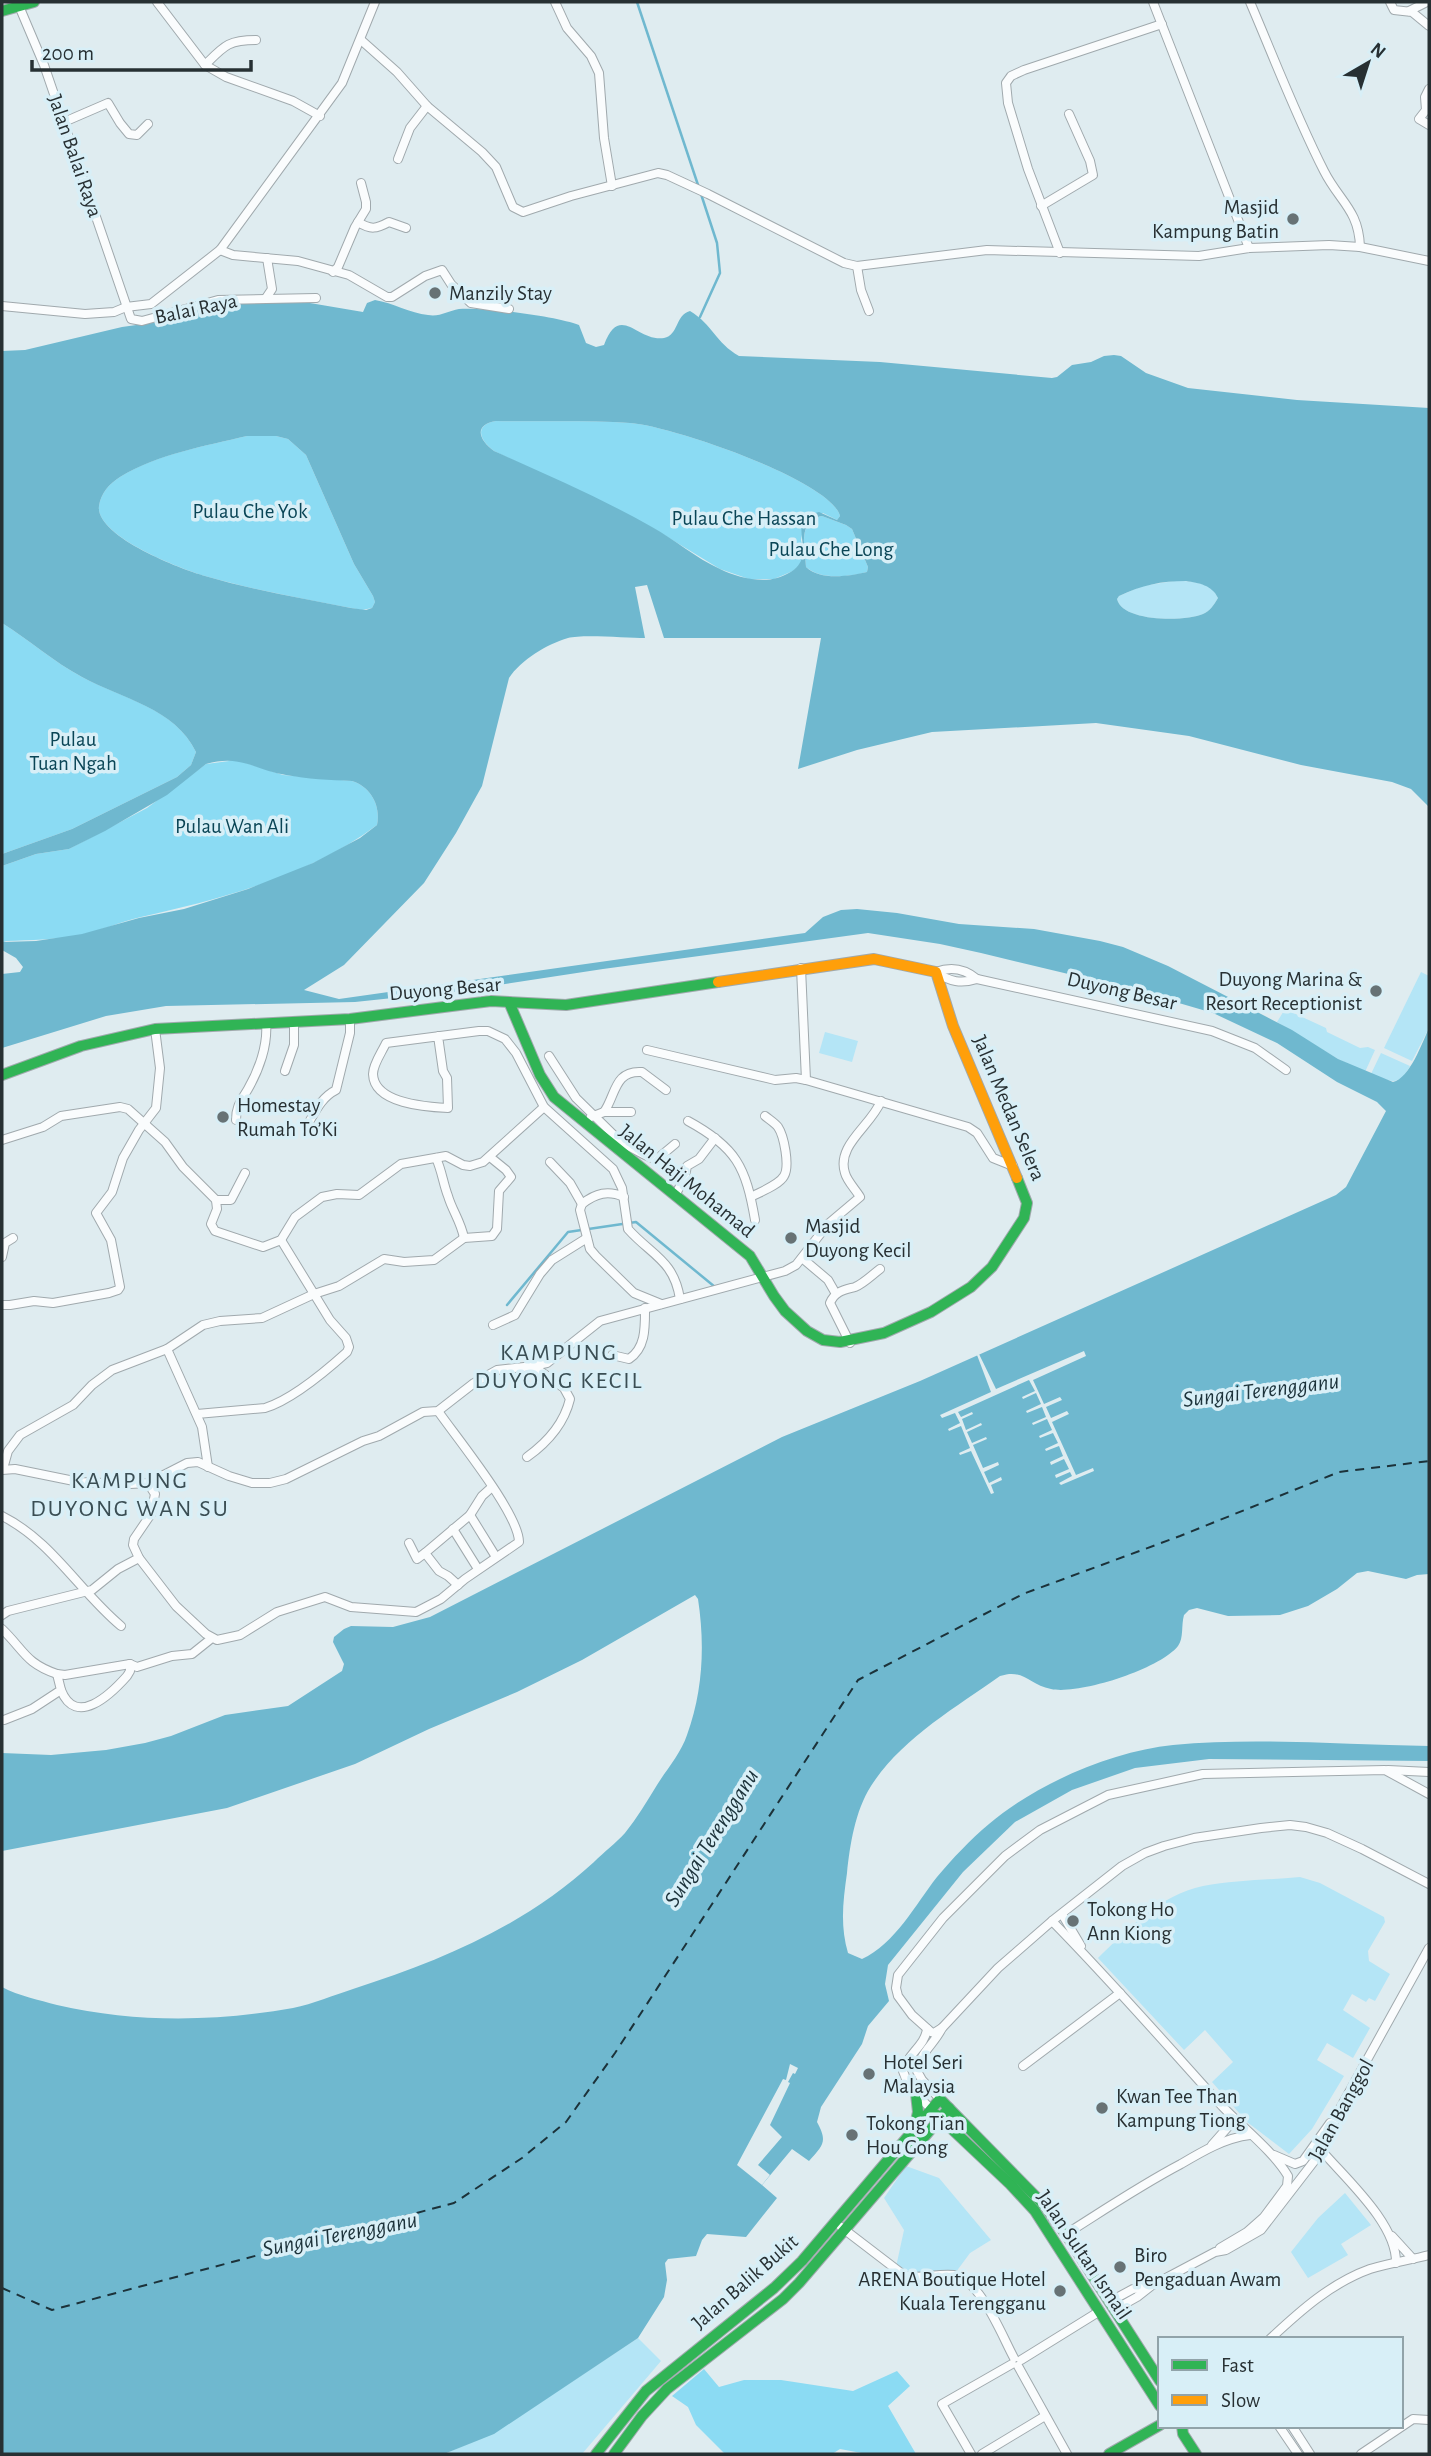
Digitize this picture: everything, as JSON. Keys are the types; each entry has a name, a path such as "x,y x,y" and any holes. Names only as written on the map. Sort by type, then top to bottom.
{"street":[{"path":"2,11 34,2"},
{"path":"157,2 205,65 226,77 293,101 320,116"},
{"path":"2,306 85,314 114,312 127,307 151,304 220,250 342,83 375,2"},
{"path":"555,2 567,28 591,56 599,73 611,186"},
{"path":"1153,2 1249,248"},
{"path":"1250,2 1325,173 1356,219 1360,232 1360,247"},
{"path":"1390,2 1394,10 1409,11 1427,2"},
{"name":"Jalan Balai Raya","path":"19,6 44,65 127,307"},
{"path":"1409,11 1429,26"},
{"path":"1060,253 1041,206 1008,103 1006,83 1011,76 1024,70 1162,24"},
{"path":"205,65 226,44 236,40 256,40"},
{"path":"361,40 397,72 427,106 496,167 517,211 523,212 651,174 667,175 844,263 857,266 987,250 1199,256 1249,248 1329,245 1360,247 1429,261"},
{"path":"1429,89 1425,97 1426,110 1419,119 1429,125"},
{"path":"64,122 108,103 129,134 136,135 148,124"},
{"path":"398,159 410,128 427,106"},
{"path":"1041,206 1093,175 1090,160 1069,114"},
{"path":"333,272 338,267 367,206 360,183"},
{"path":"358,222 374,229 393,222 406,228"},
{"path":"220,250 233,255 298,261 349,275 378,293 392,297 425,276 442,270 456,290 471,303 509,309"},
{"path":"266,298 272,289 267,258"},
{"path":"857,266 861,290 869,311"},
{"name":"Balai Raya","path":"127,307 131,319 142,321 218,300 316,298"},
{"name":"Duyong Besar","path":"2,1075 81,1046 155,1029 350,1019 468,1003 566,1005 874,959 936,972 947,968 967,971 977,979 1212,1031 1255,1048 1286,1070"},
{"path":"801,968 806,1080"},
{"name":"Jalan Medan Selera","path":"763,1278 771,1293 807,1331 826,1341 850,1343 879,1335 913,1320 966,1291 986,1274 1027,1213 1028,1205 953,1026 936,972"},
{"name":"Jalan Haji Mohamad","path":"509,1002 547,1087 750,1256 763,1278"},
{"path":"308,1124 319,1105 336,1090 350,1033 350,1019"},
{"path":"285,1072 294,1045 293,1022"},
{"path":"236,1120 238,1102 248,1089 264,1048 267,1023"},
{"path":"2,1305 34,1301 53,1303 118,1290 120,1280 114,1265 111,1240 96,1213 111,1192 119,1165 144,1122 156,1108 160,1086 159,1048 155,1029"},
{"path":"439,1036 443,1071 447,1078 448,1108 402,1102 379,1087 375,1081 374,1068 386,1043 439,1036 488,1031 505,1039 544,1107 613,1169 622,1188 626,1224 669,1266 678,1286 680,1299"},
{"path":"647,1050 775,1080 806,1080 968,1127 977,1133 993,1158 1013,1166"},
{"path":"550,1056 587,1118 604,1112 631,1112"},
{"path":"520,1061 532,1057"},
{"path":"604,1112 617,1082 626,1073 642,1072 666,1090"},
{"path":"490,1157 511,1177 498,1196 497,1229 488,1237 464,1238 434,1260 404,1262 384,1259 339,1286 314,1294 262,1318 203,1325 167,1349 112,1370 65,1410 20,1435 8,1451 3,1470 15,1469 65,1481 148,1483 187,1463 198,1462 253,1483 286,1479 363,1441 379,1436 423,1412 438,1411 474,1383 497,1370 547,1363 595,1324 645,1308 763,1278 796,1265 828,1224 860,1197 845,1174 843,1158 846,1148 871,1120 881,1101"},
{"path":"2,1140 43,1126 61,1115 128,1109 165,1142 183,1167 216,1200 217,1209 211,1224 219,1234 263,1247 281,1240 295,1217 322,1197 337,1194 359,1195 401,1164 446,1156 470,1166 490,1157 544,1107"},
{"path":"751,1197 779,1181 785,1173 786,1157 782,1135 775,1124 765,1116"},
{"path":"688,1121 730,1149 751,1197 755,1220"},
{"path":"675,1196 687,1166 699,1159 715,1138"},
{"path":"620,1147 632,1147 657,1159 675,1144"},
{"path":"436,1158 443,1173 448,1197 460,1220 464,1238"},
{"path":"550,1162 570,1183 582,1204"},
{"path":"216,1200 230,1200 245,1173"},
{"path":"624,1198 604,1192 582,1204 580,1210 590,1249 627,1288 661,1304"},
{"path":"493,1325 515,1315 540,1274 586,1233"},
{"path":"2,1257 5,1243 13,1238"},
{"path":"197,1414 274,1405 287,1399 347,1352 349,1347 346,1338 330,1320 281,1240"},
{"path":"802,1258 828,1280 836,1294"},
{"path":"850,1343 830,1303 836,1294 856,1287 880,1269"},
{"path":"612,1355 621,1359 633,1357 645,1335 645,1308"},
{"path":"167,1349 197,1414 205,1440 208,1467"},
{"path":"527,1457 549,1438 560,1424 570,1399 564,1388 534,1366"},
{"path":"148,1483 155,1494 151,1514 133,1542 139,1558 176,1605 212,1638 225,1639 240,1635 277,1612 325,1597 351,1607 416,1612 441,1599 478,1569 516,1545 519,1537 486,1475 460,1444 438,1411"},
{"path":"409,1543 417,1559 470,1515 482,1496 492,1487"},
{"path":"470,1515 496,1557"},
{"path":"2,1516 25,1530 52,1554 100,1609 121,1626"},
{"path":"453,1529 478,1569"},
{"path":"425,1553 439,1571 458,1585"},
{"path":"2,1615 8,1611 86,1592 139,1558"},
{"path":"2,1629 31,1662 42,1669 65,1675 130,1664 136,1667 172,1656 192,1654 212,1638"},
{"path":"57,1674 68,1704 79,1708 98,1702 127,1676 130,1664"},
{"path":"4,1720 32,1709 61,1690"},
{"path":"1385,1770 1429,1794"},
{"path":"1429,1772 1385,1770 1203,1774 1108,1795 1049,1825 1006,1856 971,1888 936,1926 898,1975 896,1988 898,1996 912,2015 934,2033 942,2028 998,1968 1122,1866 1145,1853 1194,1838 1290,1825 1326,1833 1429,1884"},
{"path":"1062,1914 1088,1958"},
{"path":"1052,1922 1250,2135 1271,2154 1288,2176 1287,2186 1256,2224 1215,2252"},
{"name":"Jalan Banggol","path":"1112,2306 1133,2289 1151,2286 1261,2230 1322,2151 1337,2114 1429,1948"},
{"path":"1023,2066 1120,1993"},
{"path":"940,2099 917,2071 920,2059 937,2039 942,2028"},
{"path":"927,2029 925,2039 907,2060 902,2071 916,2094 931,2109"},
{"path":"913,2131 918,2112 916,2094"},
{"name":"Jalan Sultan Ismail","path":"940,2099 1044,2204 1158,2378"},
{"name":"Jalan Balik Bukit","path":"596,2454 646,2391 774,2288 836,2223 940,2099"},
{"name":"Jalan Balik Bukit","path":"614,2454 642,2416 667,2389 783,2299 846,2231 949,2108"},
{"name":"Jalan Sultan Ismail","path":"931,2109 1035,2211 1158,2403"},
{"path":"1271,2154 1291,2163 1303,2161 1337,2114"},
{"path":"1207,2149 1235,2119"},
{"path":"925,2136 938,2132 958,2135"},
{"path":"1066,2234 1145,2183 1207,2149 1231,2138 1250,2135"},
{"path":"1322,2151 1413,2259"},
{"path":"836,2223 905,2276 914,2278 951,2275 967,2280 980,2296 1067,2454"},
{"path":"1385,2228 1395,2248 1396,2263"},
{"path":"1272,2337 1298,2314 1344,2281 1371,2269 1429,2255"},
{"path":"971,2454 942,2404 1100,2311"},
{"path":"982,2454 1045,2416"},
{"path":"1403,2426 1413,2419 1429,2420"},
{"path":"1109,2454 1158,2426"},
{"path":"1280,2428 1298,2454"},
{"path":"1293,2428 1310,2454"},
{"path":"1361,2454 1400,2428"},
{"path":"1180,2429 1196,2454"}],"shaded area":[{"path":"1174,581 1205,585 1215,592 1218,598 1212,608 1203,614 1169,619 1130,612 1121,607 1117,599 1142,586"},
{"path":"1421,972 1429,976 1429,1028 1412,1061 1384,1048"},
{"path":"1285,1009 1360,1048 1375,1050 1365,1072 1277,1022"},
{"path":"825,1032 858,1041 852,1062 819,1053"},
{"path":"1381,1053 1410,1066 1402,1078 1394,1081 1371,1074"},
{"path":"1300,1877 1320,1883 1384,1917 1385,1922 1368,1951 1369,1961 1390,1974 1375,2001 1369,1998 1366,2002 1352,1994 1343,2010 1370,2028 1353,2058 1327,2043 1317,2060 1344,2076 1312,2129 1289,2154 1247,2122 1212,2082 1233,2062 1205,2030 1184,2050 1098,1958 1146,1914 1187,1890 1227,1882"},
{"path":"906,2166 939,2178 991,2240 970,2253 956,2272 910,2275 896,2267 904,2230 884,2198"},
{"path":"1345,2193 1371,2225 1341,2244 1348,2255 1308,2278 1291,2252 1318,2218"},
{"path":"638,2338 661,2361 582,2454 444,2454 494,2433"}],"green space":[{"name":"Pulau Che Hassan","path":"496,421 630,423 678,433 780,471 830,502 840,516 837,520 823,513 805,518 801,540 804,552 801,564 793,571 774,579 749,579 720,569 651,527 494,451 485,443 481,434 484,426"},
{"name":"Pulau Che Yok","path":"247,436 276,436 288,439 306,455 354,564 373,596 375,602 372,608 362,610 284,595 193,572 142,550 110,529 101,517 99,506 104,493 120,477 134,469 198,447"},
{"name":"Pulau Che Long","path":"822,516 852,529 868,567 867,572 827,576 806,567 806,529 809,523"},
{"name":"Pulau Tuan Ngah","path":"2,623 72,671 162,715 187,737 196,752 191,765 177,777 72,829 2,854"},
{"name":"Pulau Wan Ali","path":"237,760 283,775 352,781 359,784 376,804 377,825 351,843 294,872 233,893 80,935 2,943 2,866 36,854 69,849 147,808 206,764"},
{"path":"704,2369 719,2387 744,2380 781,2380 853,2391 897,2371 910,2386 888,2406 916,2454 867,2454 840,2449 832,2454 725,2454 696,2425 688,2407 672,2396"}],"water":[{"name":"Sungai Terengganu","path":"375,300 432,315 459,309 485,309 554,318 579,325 586,343 596,347 604,345 616,326 623,325 654,338 664,338 672,333 682,316 690,311 739,356 880,362 1052,378 1072,365 1114,355 1121,356 1146,373 1188,388 1297,400 1429,408 1429,807 1411,789 1392,782 1301,765 1189,736 1096,723 932,732 857,750 798,769 821,638 664,638 647,585 635,587 645,638 568,638 535,654 514,671 509,678 482,786 424,883 344,965 304,990 339,999 805,933 823,917 841,910 857,909 959,924 1034,929 1123,947 1168,966 1292,1030 1338,1059 1393,1082 1410,1067 1429,1028 1429,1574 1406,1579 1368,1571 1357,1573 1308,1606 1280,1615 1228,1616 1197,1608 1189,1610 1184,1615 1180,1643 1169,1655 1137,1671 1099,1684 1064,1690 1051,1689 1015,1674 1000,1676 947,1712 897,1753 865,1796 854,1828 844,1894 843,1923 848,1953 862,1959 885,1944 955,1856 1008,1809 1052,1783 1100,1762 1150,1748 1237,1742 1429,1746 1429,1761 1209,1759 1135,1768 1072,1790 1015,1822 963,1872 888,1965 885,1984 889,2001 868,2026 862,2044 821,2107 817,2122 823,2139 821,2147 809,2161 792,2149 762,2185 777,2198 746,2237 707,2234 696,2256 668,2259 665,2263 667,2280 664,2297 638,2338 494,2434 444,2454 2,2454 2,1987 57,2005 145,2018 204,2018 263,2013 308,2004 386,1978 450,1953 511,1923 567,1885 621,1837 681,1748 696,1702 701,1668 698,1599 695,1595 582,1660 517,1692 355,1764 227,1808 2,1851 2,1753 51,1755 106,1750 171,1736 225,1715 288,1706 342,1671 344,1664 333,1642 334,1637 344,1629 351,1626 393,1627 430,1617 782,1437 920,1381 1336,1195 1346,1187 1386,1111 1377,1102 1337,1082 1277,1043 1213,1013 1131,989 981,953 868,933 459,991 355,1002 166,1006 106,1016 2,1048 2,974 20,972 23,967 16,958 2,950 3,942 36,941 82,934 184,909 248,889 313,863 360,838 377,825 378,818 373,798 364,788 352,781 294,776 238,762 218,761 206,764 167,795 69,849 36,854 2,866 2,854 72,829 177,777 191,765 196,752 187,737 161,715 72,671 2,623 2,351 25,350 122,327 158,322 223,303 304,302 363,312 367,303","holes":["489,423 630,423 678,433 780,471 830,502 840,516 837,520 819,512 807,517 801,532 803,552 793,571 770,579 741,577 711,565 661,532 613,506 494,451 482,438 481,433 481,429","247,436 276,436 288,439 306,455 354,564 373,596 375,602 372,608 351,608 241,586 193,572 141,550 110,529 101,517 99,506 109,486 120,477 150,462","822,516 852,529 868,567 867,572 827,576 806,567 804,536 809,523","1186,581 1205,585 1218,598 1212,608 1203,614 1169,619 1130,612 1121,607 1117,599 1144,586"]}],"pier":[{"path":"1084,1351 1086,1356 1033,1380 1044,1404 1060,1397 1062,1400 1046,1407 1051,1418 1067,1411 1069,1414 1052,1422 1076,1475 1093,1468 1094,1471 1061,1485 1059,1483 1072,1476 1070,1472 1056,1478 1055,1475 1069,1469 1064,1459 1051,1465 1050,1462 1063,1456 1059,1446 1046,1451 1045,1449 1058,1443 1053,1433 1040,1438 1039,1436 1052,1430 1047,1419 1033,1425 1032,1423 1046,1417 1042,1407 1027,1413 1026,1411 1041,1404 1036,1393 1023,1399 1022,1397 1035,1391 1029,1380 958,1412 961,1417 972,1412 973,1414 962,1419 966,1430 981,1423 982,1425 967,1432 972,1443 986,1437 987,1439 973,1445 983,1468 998,1462 999,1465 984,1472 989,1483 1001,1477 1002,1480 991,1485 994,1493 991,1494 971,1451 960,1455 959,1453 970,1448 961,1426 949,1431 948,1429 960,1423 955,1413 942,1418 940,1415 991,1392 977,1355 979,1354 996,1389"},
{"path":"790,2064 798,2068 788,2082 790,2083 770,2125 782,2137 758,2165 770,2175 762,2185 737,2165 783,2079 786,2080"}],"waterway":[{"path":"637,2 699,188"},
{"path":"700,317 720,273 717,243 701,194"},
{"path":"507,1305 568,1232 636,1222 715,1287"}],"ferry route":[{"path":"2,2288 52,2310 454,2203 522,2158 566,2122 615,2053 858,1680 1023,1594 1180,1536 1339,1472 1429,1461"}],"traffic: fast":[{"path":"2,11 34,2"},
{"path":"2,1075 81,1046 155,1029 350,1019 491,1001 566,1005 718,982"},
{"path":"509,1002 540,1075 554,1097 750,1256 785,1311 807,1331 823,1340 840,1342 884,1333 931,1312 971,1287 992,1267 1024,1218 1027,1203 1017,1178"},
{"path":"915,2125 918,2112 916,2094"},
{"path":"596,2454 646,2391 774,2288 802,2261 940,2099 1043,2204 1066,2234 1158,2378"},
{"path":"614,2454 642,2416 667,2389 783,2299 799,2283 949,2108"},
{"path":"937,2115 1035,2211 1158,2403"},
{"path":"1109,2454 1158,2426"},
{"path":"1182,2428 1183,2434 1196,2454"}],"traffic: slow":[{"path":"718,982 874,959 936,972 953,1026 1017,1178"}],"place":[{"name":"Masjid Kampung Batin","path":"1293,219"},
{"name":"Manzily Stay","path":"435,293"},
{"name":"Duyong Marina & Resort Receptionist","path":"1376,991"},
{"name":"Homestay Rumah To’Ki","path":"223,1117"},
{"name":"Masjid Duyong Kecil","path":"791,1238"},
{"name":"Tokong Ho Ann Kiong","path":"1073,1921"},
{"name":"Hotel Seri Malaysia","path":"869,2074"},
{"name":"Kwan Tee Than Kampung Tiong","path":"1102,2108"},
{"name":"Tokong Tian Hou Gong","path":"852,2135"},
{"name":"Biro Pengaduan Awam","path":"1120,2267"},
{"name":"ARENA Boutique Hotel Kuala Terengganu","path":"1060,2291"}],"district":[{"name":"KAMPUNG DUYONG KECIL","path":"559,1367"},
{"name":"KAMPUNG DUYONG WAN SU","path":"130,1495"}]}
